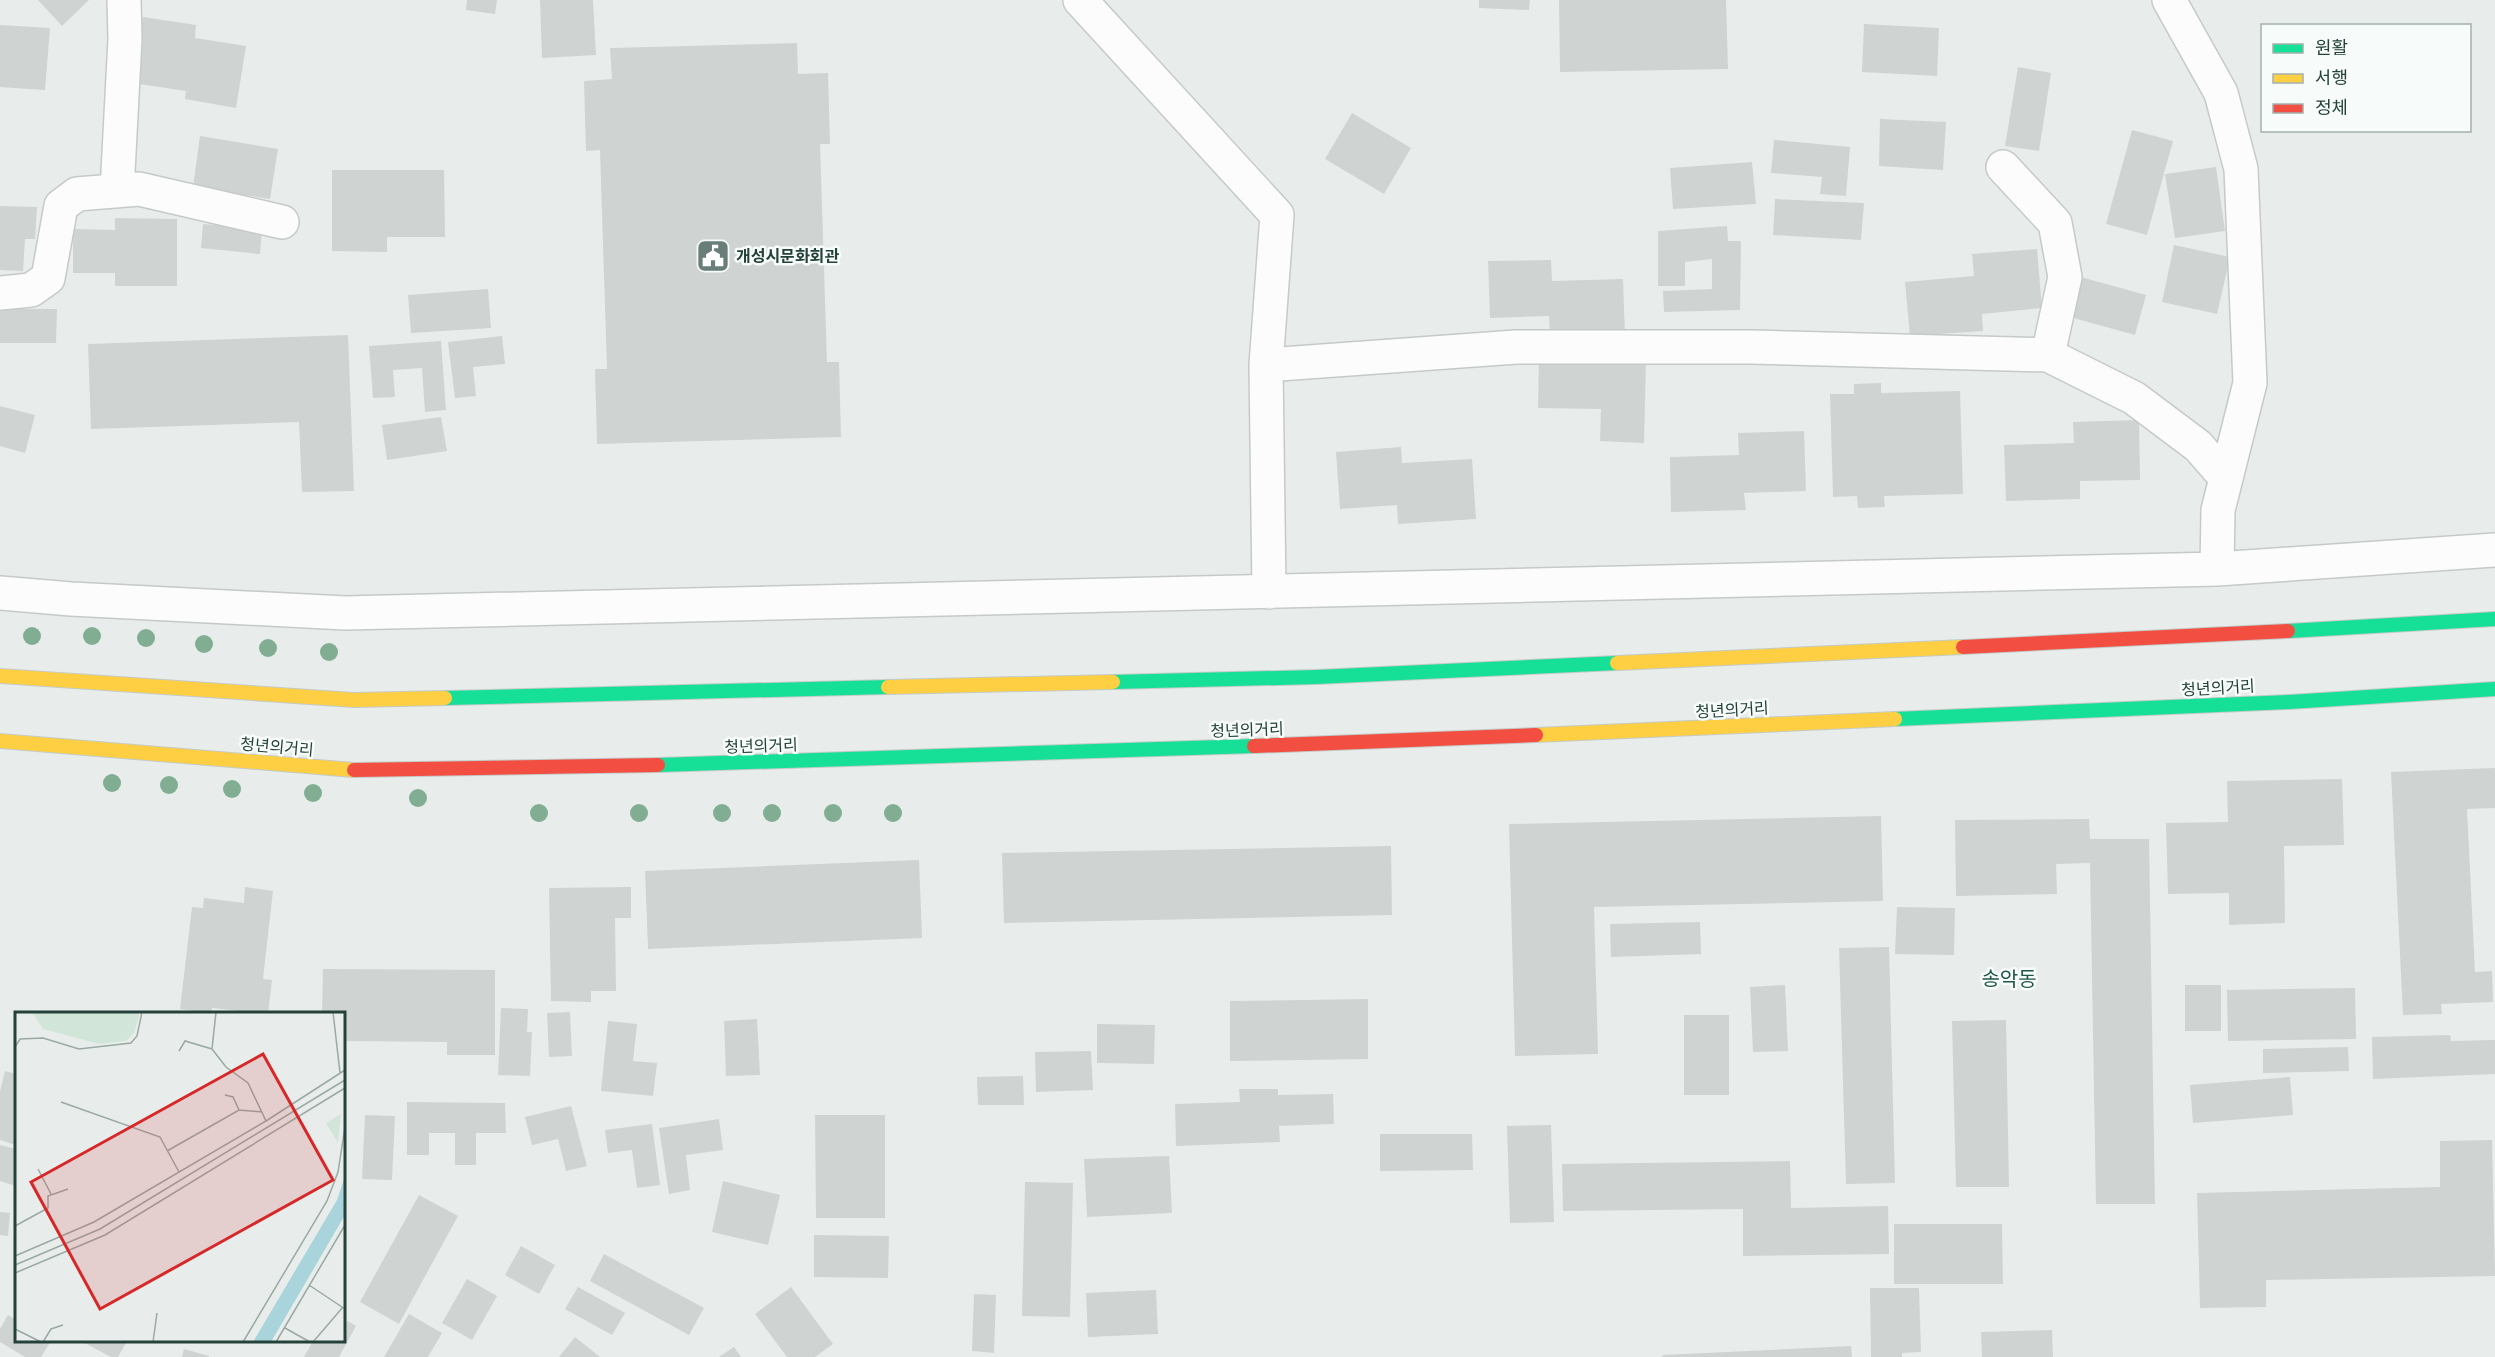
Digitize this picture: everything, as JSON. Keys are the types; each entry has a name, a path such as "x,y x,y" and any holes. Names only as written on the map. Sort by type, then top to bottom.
{"main road":[{"path":"0,676 354,700 1316,677 2277,632 2495,619"},
{"name":"청년의거리","path":"0,741 369,771 731,764 1419,741 2265,703 2495,689"}],"street":[{"path":"117,191 125,39 124,0"},
{"path":"1080,0 1277,215 1266,366 1269,592"},
{"path":"2169,0 2221,93 2241,169 2250,383 2218,510 2217,569"},
{"path":"2003,167 2055,223 2064,277 2048,355"},
{"path":"0,293 31,290 48,278 61,206 77,194 139,189 282,222"},
{"path":"1266,366 1516,347 1752,347 2048,355 2134,398 2198,446 2226,478"},
{"path":"0,593 70,599 345,613 2217,569 2495,550"}],"building":[{"path":"38,0 89,0 62,26"},
{"path":"467,0 497,0 495,14 466,10"},
{"path":"540,0 593,0 596,55 542,58"},
{"path":"1479,0 1530,0 1529,10 1479,8"},
{"path":"1559,0 1726,0 1728,69 1560,72"},
{"path":"143,17 196,25 195,38 246,46 236,108 185,99 186,91 133,83"},
{"path":"1864,24 1939,28 1937,76 1862,72"},
{"path":"0,25 50,28 45,90 0,87"},
{"name":"개성시문화회관","path":"797,43 798,74 828,73 830,144 820,144 827,362 839,362 841,437 597,444 595,369 607,369 600,150 586,151 584,81 612,79 610,48"},
{"path":"2018,67 2051,73 2039,151 2005,146"},
{"path":"1352,113 1411,148 1384,194 1325,159"},
{"path":"1880,119 1946,122 1943,170 1879,166"},
{"path":"2132,130 2173,141 2147,235 2106,224"},
{"path":"200,136 278,149 270,199 193,187"},
{"path":"1774,140 1850,147 1846,196 1820,194 1822,177 1771,173"},
{"path":"1752,162 1756,204 1673,209 1670,168"},
{"path":"2216,167 2225,231 2175,238 2165,174"},
{"path":"332,170 444,170 445,237 387,237 387,252 332,251"},
{"path":"1775,199 1864,203 1861,240 1773,235"},
{"path":"0,206 37,207 35,239 25,239 23,271 0,270"},
{"path":"115,218 177,219 177,286 115,286 115,273 73,273 73,229 115,230"},
{"path":"203,224 262,229 260,254 201,248"},
{"path":"1727,226 1728,241 1741,241 1740,310 1664,312 1663,291 1712,289 1712,259 1685,262 1685,286 1658,286 1658,231"},
{"path":"2174,245 2230,257 2217,314 2162,302"},
{"path":"2037,249 2042,308 1982,314 1983,331 1910,336 1905,282 1974,276 1972,254"},
{"path":"1551,260 1552,281 1623,279 1625,334 1550,335 1549,316 1490,318 1488,261"},
{"path":"2081,277 2146,295 2135,335 2070,317"},
{"path":"488,289 491,328 411,333 408,295"},
{"path":"0,309 57,309 56,343 0,343"},
{"path":"348,335 354,491 302,492 299,422 91,429 88,344"},
{"path":"502,336 505,364 473,367 476,396 455,398 448,342"},
{"path":"441,341 446,410 425,412 422,368 393,370 395,397 373,398 369,346"},
{"path":"1539,355 1646,358 1644,443 1600,441 1601,409 1538,408"},
{"path":"1881,383 1881,393 1960,391 1963,494 1884,496 1885,507 1858,508 1857,496 1833,497 1830,394 1854,394 1854,384"},
{"path":"0,406 35,415 25,453 0,446"},
{"path":"441,417 447,451 387,460 382,425"},
{"path":"2139,420 2140,480 2080,481 2080,499 2006,501 2004,445 2074,443 2073,422"},
{"path":"1804,431 1806,491 1744,493 1746,510 1671,512 1670,457 1739,455 1738,433"},
{"path":"1401,447 1402,463 1472,459 1476,519 1398,524 1397,505 1340,509 1336,452"},
{"path":"2495,768 2495,808 2467,809 2475,972 2492,971 2493,1002 2441,1004 2442,1014 2403,1015 2391,772"},
{"path":"2342,779 2344,845 2284,846 2285,923 2229,925 2229,893 2168,894 2166,823 2228,822 2227,781"},
{"path":"1881,816 1883,901 1594,907 1598,1054 1515,1056 1509,824"},
{"path":"2089,819 2090,839 2149,839 2155,1204 2096,1204 2090,863 2056,864 2057,894 1956,896 1955,820"},
{"path":"1391,846 1392,915 1004,923 1002,853"},
{"path":"919,860 922,938 648,949 645,871"},
{"path":"245,887 273,891 263,979 272,980 268,1012 212,1008 211,1012 203,1012 180,1009 192,907 203,908 204,898 244,903"},
{"path":"631,887 631,918 615,918 616,991 591,991 591,1002 551,1001 549,888"},
{"path":"1897,907 1955,908 1954,955 1895,954"},
{"path":"1700,922 1701,954 1611,957 1610,924"},
{"path":"1889,947 1895,1183 1846,1184 1839,948"},
{"path":"323,969 495,970 495,1055 447,1055 447,1042 345,1041 345,1012 322,1012"},
{"path":"1785,985 1788,1051 1753,1052 1750,987"},
{"path":"2185,985 2221,985 2221,1031 2185,1031"},
{"path":"2355,988 2356,1039 2228,1041 2227,990"},
{"path":"1368,999 1368,1059 1230,1061 1230,1001"},
{"path":"501,1008 528,1009 527,1032 532,1032 530,1076 498,1075"},
{"path":"570,1012 572,1056 549,1057 547,1013"},
{"path":"1684,1015 1729,1015 1729,1095 1684,1095"},
{"path":"757,1019 760,1075 726,1076 724,1021"},
{"path":"2006,1020 2009,1187 1956,1187 1952,1021"},
{"path":"608,1021 637,1024 633,1061 657,1063 653,1096 601,1091"},
{"path":"1097,1024 1155,1025 1154,1064 1097,1063"},
{"path":"2450,1035 2451,1041 2495,1040 2495,1074 2373,1079 2372,1037"},
{"path":"2348,1047 2349,1071 2263,1073 2263,1049"},
{"path":"1091,1051 1093,1090 1036,1092 1035,1052"},
{"path":"5,1071 15,1074 15,1145 0,1140 0,1091"},
{"path":"1023,1076 1024,1105 978,1105 977,1077"},
{"path":"2290,1077 2293,1115 2193,1123 2190,1085"},
{"path":"1239,1089 1278,1089 1278,1095 1333,1094 1334,1124 1279,1126 1280,1142 1176,1146 1175,1104 1240,1102"},
{"path":"407,1102 505,1103 506,1133 476,1133 476,1165 455,1165 455,1133 429,1133 429,1155 407,1155"},
{"path":"571,1106 587,1166 566,1171 558,1139 532,1145 525,1117"},
{"path":"365,1115 395,1116 392,1180 362,1179"},
{"path":"815,1115 885,1115 885,1218 816,1218"},
{"path":"719,1119 723,1150 686,1155 690,1190 669,1194 659,1128"},
{"path":"652,1124 660,1185 637,1188 632,1150 608,1153 605,1130"},
{"path":"1551,1125 1554,1222 1510,1223 1507,1126"},
{"path":"1380,1134 1472,1134 1473,1170 1380,1171"},
{"path":"2492,1140 2495,1276 2266,1280 2266,1307 2200,1308 2197,1193 2440,1187 2440,1141"},
{"path":"0,1145 15,1149 15,1186 0,1181"},
{"path":"1169,1156 1172,1213 1087,1217 1084,1159"},
{"path":"1790,1161 1791,1208 1888,1206 1889,1254 1743,1256 1743,1209 1563,1211 1562,1164"},
{"path":"723,1181 780,1195 768,1245 712,1232"},
{"path":"1025,1182 1073,1183 1070,1317 1022,1316"},
{"path":"419,1195 458,1216 399,1324 360,1302"},
{"path":"0,1212 10,1213 8,1236 0,1235"},
{"path":"1894,1224 2002,1224 2003,1284 1894,1284"},
{"path":"814,1235 889,1236 888,1278 814,1277"},
{"path":"521,1246 555,1265 539,1294 505,1275"},
{"path":"604,1254 704,1308 689,1335 590,1281"},
{"path":"467,1279 497,1296 472,1340 442,1323"},
{"path":"578,1287 625,1313 612,1335 565,1309"},
{"path":"791,1287 833,1344 815,1357 787,1357 755,1314"},
{"path":"1870,1288 1919,1288 1921,1352 1902,1353 1902,1357 1871,1357"},
{"path":"1156,1290 1158,1334 1088,1337 1086,1293"},
{"path":"974,1294 996,1295 994,1353 972,1351"},
{"path":"409,1314 442,1333 428,1357 384,1357"},
{"path":"8,1315 15,1319 15,1342 50,1342 41,1357 25,1357 0,1342 0,1329"},
{"path":"345,1320 356,1326 339,1357 304,1357 312,1342 345,1342"},
{"path":"2052,1330 2053,1357 1982,1357 1981,1332"},
{"path":"575,1337 600,1357 559,1357"},
{"path":"83,1342 126,1342 118,1357 111,1357"},
{"path":"1851,1346 1852,1357 1663,1357 1662,1355"},
{"path":"734,1347 741,1357 719,1357"},
{"path":"184,1349 209,1356 209,1357 182,1357"}],"traffic: fast":[{"path":"2288,631 2495,619"},
{"path":"1113,682 1316,677 1617,663"},
{"path":"445,698 888,687"},
{"path":"1895,719 2289,702 2495,689"},
{"path":"658,765 1254,746"}],"traffic: slow":[{"path":"1617,663 1963,647"},
{"path":"0,676 354,700 445,698"},
{"path":"888,687 1113,682"},
{"path":"1536,735 1895,719"},
{"path":"0,741 354,770"}],"traffic: jam":[{"path":"1963,647 2288,631"},
{"path":"1254,746 1536,735"},
{"path":"354,770 658,765"}],"place":[{"name":"개성시문화회관","path":"713,256"}],"district":[{"name":"송악동","path":"2009,979"}]}
